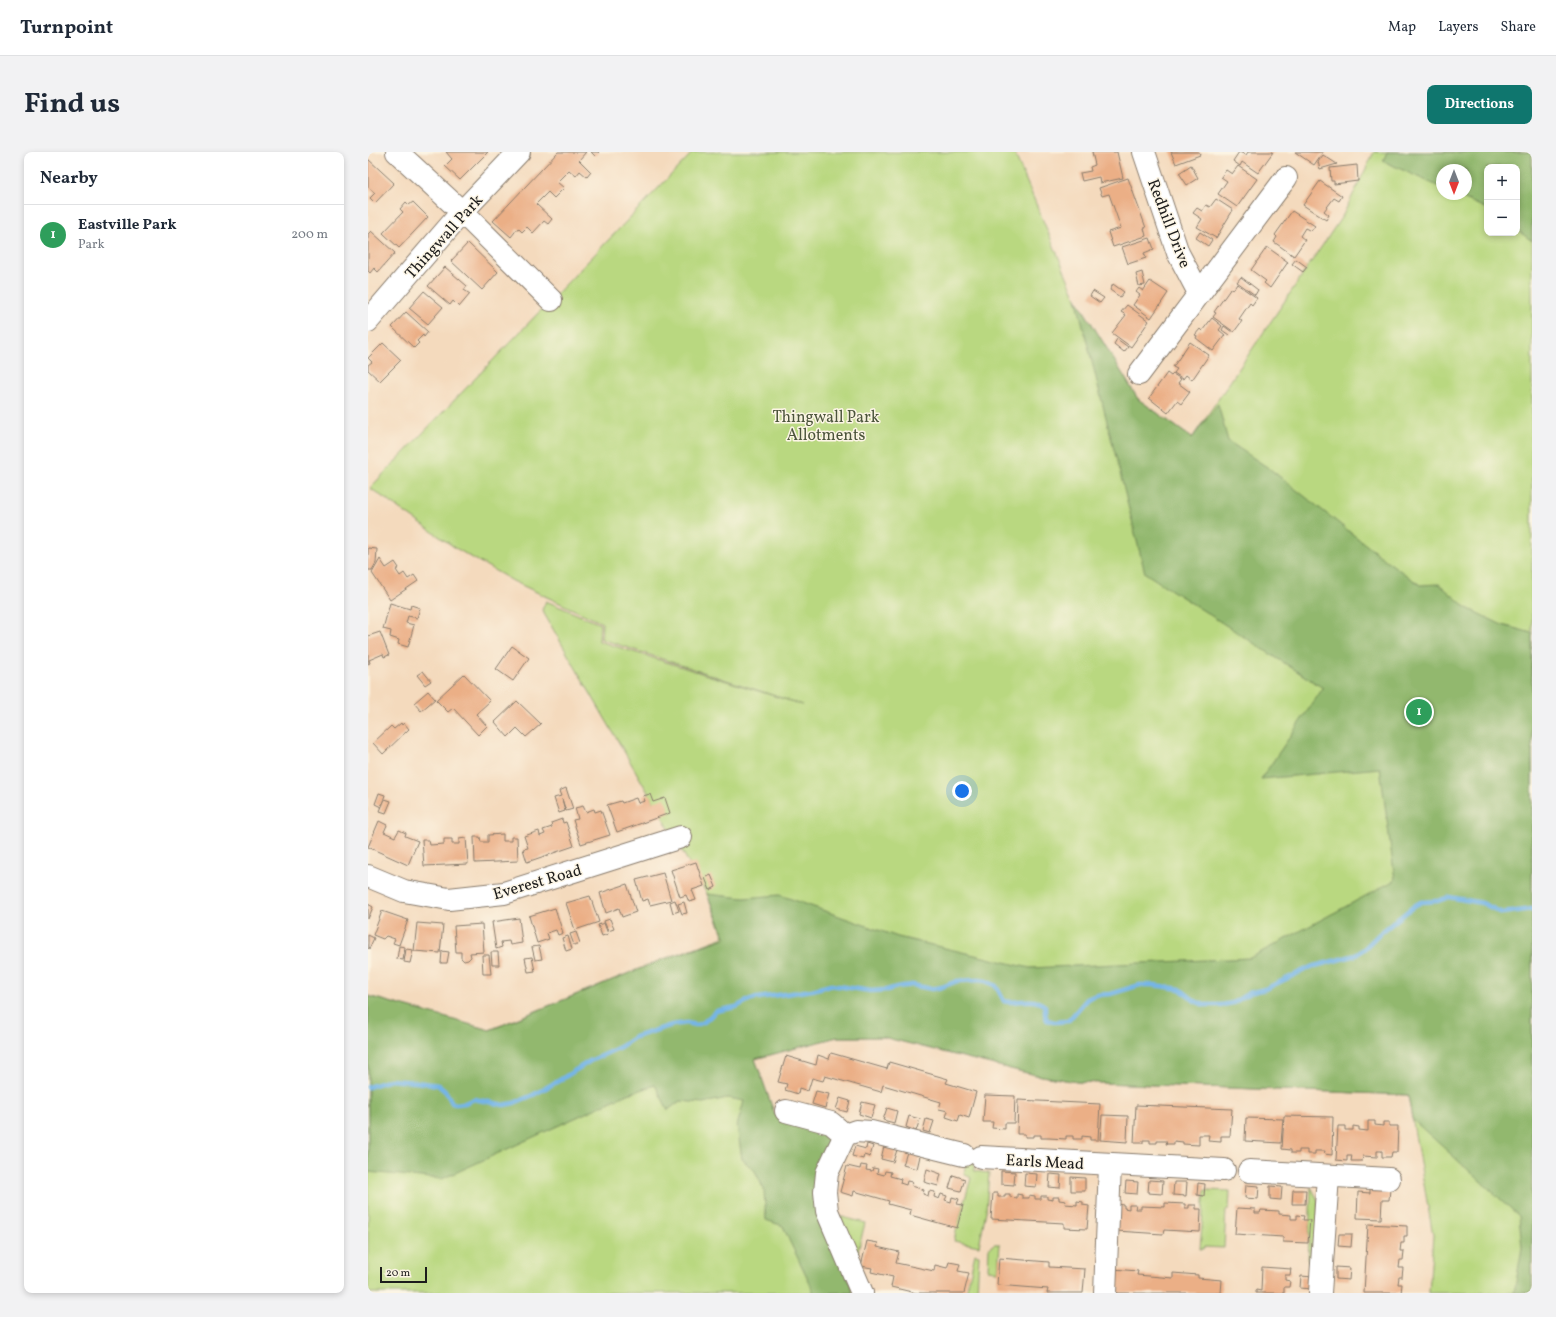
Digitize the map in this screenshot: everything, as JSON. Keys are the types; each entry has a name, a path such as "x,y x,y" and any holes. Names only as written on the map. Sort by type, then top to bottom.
{"street":[{"path":"397,152 462,212 551,300"},
{"name":"Thingwall Park","path":"368,321 462,212 519,152"},
{"name":"Redhill Drive","path":"1144,152 1178,253 1199,293"},
{"name":"Redhill Drive","path":"1139,374 1286,178"},
{"name":"Everest Road","path":"368,876 404,891 449,899 504,893 681,837"},
{"path":"786,1111 831,1123 845,1135 827,1173 825,1192 827,1211 862,1293"},
{"name":"Earls Mead","path":"845,1135 856,1131 871,1132 972,1156 1110,1165 1224,1170"},
{"path":"1105,1293 1110,1165"},
{"path":"1249,1171 1389,1179"},
{"path":"1320,1293 1328,1176"}],"green space":[{"name":"Thingwall Park Allotments","path":"693,152 1014,152 1076,298 1138,399 1192,438 1343,215 1374,152 1532,152 1532,1293 1429,1293 1433,1235 1408,1095 1077,1082 1031,1074 883,1037 837,1037 755,1059 775,1115 816,1124 829,1140 817,1184 853,1293 368,1293 368,996 489,1030 661,960 724,937 707,894 542,610 546,601 600,624 599,641 803,705 601,639 602,623 513,581 457,549 370,488"},
{"path":"1387,152 1532,152 1532,241 1520,232 1520,164 1484,164 1484,208 1467,200 1472,200 1472,164 1436,164 1436,185 1383,161"},
{"path":"1076,298 1138,399 1192,438 1218,404 1228,441 1270,469 1379,555 1420,585 1439,584 1467,608 1502,625 1532,633 1532,1293 1514,1293 1522,1248 1519,1216 1412,1119 1408,1095 1077,1082 1031,1074 883,1037 837,1037 755,1059 775,1115 816,1124 826,1133 829,1140 829,1147 817,1184 853,1293 814,1293 783,1226 766,1220 764,1190 755,1171 742,1159 737,1126 744,1101 728,1098 703,1103 680,1101 668,1110 655,1085 625,1095 442,1179 368,1172 368,996 490,1030 661,960 726,938 707,894 744,898 780,895 898,937 1030,968 1250,958 1395,880 1380,768 1261,779 1323,688 1145,573"},
{"path":"966,1160 974,1161 974,1171 989,1173 986,1211 979,1246 954,1241 971,1178 964,1174"},
{"path":"1311,1187 1318,1200 1317,1263 1308,1262"},
{"path":"1205,1190 1230,1191 1229,1210 1226,1210 1224,1248 1204,1247 1204,1249 1200,1249"},
{"path":"835,1215 865,1223 855,1263"},
{"path":"994,1244 1000,1244 998,1271 988,1270 989,1248"},
{"path":"975,1254 979,1255 977,1293 966,1293"}],"building":[{"path":"446,152 488,152 460,180 445,166 452,159"},
{"path":"558,152 586,152 579,160 591,172 587,177 580,171 576,176 569,170 557,182 564,188 554,198 548,192 536,204 552,219 548,224 544,221 533,233 527,227 522,232 518,228 511,237 493,221"},
{"path":"591,152 599,152 595,156"},
{"path":"1092,152 1117,152 1123,178 1100,183 1099,177 1082,181 1080,173 1091,171 1090,167 1095,165"},
{"path":"1171,152 1199,152 1200,155 1176,164"},
{"path":"1239,152 1246,155 1248,152 1273,152 1258,173 1242,162 1240,166 1233,161"},
{"path":"1295,152 1323,152 1314,165"},
{"path":"1323,155 1337,164 1320,169 1318,162"},
{"path":"368,159 394,183 375,203 370,198 375,193 368,187"},
{"path":"1191,165 1198,178 1187,185 1179,173"},
{"path":"1357,165 1358,181 1334,184 1334,181 1331,181 1330,168"},
{"path":"1238,166 1257,179 1237,207 1218,194 1227,181 1221,177 1226,170 1232,174"},
{"path":"1128,178 1146,228 1144,228 1146,236 1113,247 1108,232 1121,228 1109,194 1102,196 1099,188"},
{"path":"1320,181 1342,196 1339,201 1334,198 1324,211 1329,215 1326,220 1303,205"},
{"path":"1216,199 1233,210 1216,238 1197,227 1202,219 1193,213 1197,208 1202,211 1206,205 1210,207"},
{"path":"406,202 409,205 413,202 428,217 399,248 383,233 403,212 400,209"},
{"path":"1292,211 1315,226 1311,231 1305,228 1300,236 1305,240 1294,256 1274,242 1277,237 1275,235"},
{"path":"371,231 395,253 378,272 374,268 370,273 368,271 368,234"},
{"path":"1200,232 1212,240 1208,246 1196,238"},
{"path":"1150,238 1154,249 1144,253 1146,258 1128,264 1122,247"},
{"path":"468,243 498,272 482,290 451,261"},
{"path":"1267,247 1288,262 1270,288 1264,283 1266,281 1251,270"},
{"path":"1296,259 1307,267 1303,272 1292,264"},
{"path":"445,267 467,286 464,290 470,294 459,307 453,301 450,305 428,286"},
{"path":"1142,272 1145,285 1139,286 1136,274"},
{"path":"1241,277 1258,290 1255,295 1237,282"},
{"path":"1150,281 1168,293 1151,318 1133,305 1140,295 1136,292 1139,288 1143,291"},
{"path":"1113,284 1124,292 1120,297 1110,290"},
{"path":"1237,284 1257,298 1252,305 1250,303 1239,319 1242,321 1234,332 1213,317 1216,313 1214,312 1231,288 1233,290"},
{"path":"424,291 443,307 428,324 409,308"},
{"path":"1093,291 1104,298 1100,303 1090,296"},
{"path":"1127,305 1149,321 1131,347 1112,333 1126,315 1121,312"},
{"path":"406,312 428,332 424,337 423,335 417,341 419,343 414,348 392,327"},
{"path":"1212,318 1222,326 1219,330 1225,335 1213,351 1196,338 1197,336 1195,335 1200,329 1202,331"},
{"path":"1224,326 1232,332 1229,335 1222,330"},
{"path":"1117,339 1128,347 1124,352 1114,344"},
{"path":"1190,342 1209,355 1192,380 1186,375 1183,379 1174,373 1177,369 1173,367"},
{"path":"383,343 401,360 380,381 368,370 368,365 372,362 368,358"},
{"path":"1167,373 1171,376 1173,374 1181,379 1178,383 1190,392 1181,404 1177,401 1168,413 1149,398"},
{"path":"368,548 377,549 376,563 372,570 368,570"},
{"path":"380,559 386,568 395,562 399,568 396,570 400,576 404,573 408,579 414,575 418,581 390,600 372,573"},
{"path":"390,603 410,609 411,605 420,608 417,618 408,616 406,623 414,625 408,647 398,644 399,640 390,637 391,631 383,629"},
{"path":"380,632 389,655 384,657 383,654 369,660 370,663 368,664 368,636"},
{"path":"512,646 529,658 513,681 496,669"},
{"path":"423,671 431,681 425,685 417,675"},
{"path":"464,674 490,701 476,714 487,726 478,735 453,708 448,712 436,700"},
{"path":"428,691 435,699 421,711 414,703"},
{"path":"517,701 541,724 526,737 517,728 508,737 495,722"},
{"path":"401,723 402,725 404,723 409,729 383,754 373,743 391,726 394,729"},
{"path":"566,788 573,809 566,811 562,799 565,811 559,813 554,798 561,796 559,791"},
{"path":"379,793 385,795 381,807 375,804"},
{"path":"650,794 653,802 665,798 670,813 617,832 607,805 621,801 622,803 636,798 638,803 645,801 643,796"},
{"path":"385,799 391,801 386,813 380,811"},
{"path":"583,806 586,812 594,809 595,812 601,810 610,835 581,844 573,820 578,819 575,808"},
{"path":"562,819 563,823 566,822 574,846 527,862 523,849 528,848 524,836 539,831 540,836 545,834 543,830 552,827 551,823"},
{"path":"379,821 387,825 384,832 395,837 399,830 406,833 405,836 418,841 408,865 368,847"},
{"path":"503,834 503,841 511,841 511,837 517,837 518,861 475,863 474,837 480,837 481,842 488,842 488,835"},
{"path":"466,838 468,864 424,866 422,840 429,840 430,845 444,844 444,839 452,839 452,844 459,844 459,839"},
{"path":"696,862 704,886 692,890 696,900 689,902 686,895 680,897 671,870"},
{"path":"663,873 671,900 650,905 648,899 642,901 636,880"},
{"path":"711,875 716,887 710,890 705,878"},
{"path":"627,884 636,912 622,917 619,908 606,913 600,893"},
{"path":"590,896 599,922 575,930 566,903"},
{"path":"675,900 679,911 673,913 670,902"},
{"path":"684,902 687,913 682,914 678,904"},
{"path":"368,904 373,907 368,919"},
{"path":"555,908 563,933 558,935 556,930 547,933 549,939 537,943 529,916"},
{"path":"382,911 408,920 399,945 393,943 395,939 386,936 383,939 373,935"},
{"path":"519,918 522,943 510,945 509,941 501,942 502,947 496,949 492,922"},
{"path":"610,919 614,929 608,931 604,921"},
{"path":"417,923 443,925 440,953 414,951"},
{"path":"604,923 608,934 602,936 598,925"},
{"path":"482,924 484,952 470,953 471,957 464,961 461,958 461,952 456,952 454,926"},
{"path":"576,932 580,943 574,945 570,934"},
{"path":"368,935 374,938 369,949 368,948"},
{"path":"568,936 572,949 566,951 562,938"},
{"path":"399,946 405,947 403,960 397,959"},
{"path":"539,946 542,959 535,960 532,947"},
{"path":"406,949 413,950 410,963 404,962"},
{"path":"442,951 449,952 447,963 441,963"},
{"path":"491,952 498,952 499,965 492,965"},
{"path":"482,955 489,955 491,974 483,974"},
{"path":"532,957 535,971 528,972 525,958"},
{"path":"831,1053 887,1069 889,1062 948,1079 946,1083 976,1092 969,1118 960,1115 958,1121 946,1117 948,1111 939,1109 941,1102 883,1085 881,1092 825,1076 823,1081 812,1078 808,1091 799,1088 798,1094 785,1090 787,1084 778,1082 786,1056 816,1065 818,1055 829,1059"},
{"path":"816,1091 829,1094 825,1108 812,1104"},
{"path":"985,1095 1015,1096 1014,1123 1005,1123 1005,1129 992,1128 993,1122 983,1122"},
{"path":"840,1098 850,1101 847,1112 836,1109"},
{"path":"1018,1100 1100,1104 1098,1140 1090,1140 1090,1137 1082,1136 1082,1139 1073,1139 1073,1136 1066,1136 1066,1139 1041,1138 1041,1135 1025,1137 1025,1134 1017,1134"},
{"path":"862,1102 875,1105 871,1118 859,1114"},
{"path":"1136,1105 1232,1109 1230,1136 1221,1136 1221,1142 1208,1141 1209,1135 1199,1135 1199,1145 1183,1144 1183,1142 1174,1141 1174,1144 1166,1144 1167,1141 1150,1143 1150,1140 1143,1140 1143,1143 1134,1143"},
{"path":"887,1108 897,1111 894,1123 883,1120"},
{"path":"1102,1115 1128,1116 1127,1142 1100,1140"},
{"path":"909,1116 920,1119 916,1131 906,1127"},
{"path":"1284,1116 1333,1117 1332,1155 1324,1154 1325,1151 1315,1151 1315,1154 1307,1154 1307,1150 1299,1150 1299,1153 1291,1153 1291,1150 1282,1149"},
{"path":"1246,1118 1283,1119 1281,1143 1245,1141"},
{"path":"926,1119 934,1121 930,1133 923,1131"},
{"path":"1368,1121 1375,1121 1375,1125 1383,1126 1383,1122 1389,1122 1389,1126 1398,1126 1397,1152 1392,1152 1391,1157 1382,1157 1382,1151 1377,1151 1377,1157 1363,1156 1362,1161 1351,1161 1352,1155 1347,1155 1347,1161 1336,1160 1338,1126 1345,1126 1345,1130 1353,1130 1353,1126 1359,1127 1359,1130 1368,1131"},
{"path":"867,1144 873,1146 870,1157 864,1155 863,1159 852,1156 855,1146 866,1149"},
{"path":"884,1146 897,1150 893,1162 881,1159"},
{"path":"907,1152 920,1156 917,1169 903,1165"},
{"path":"861,1165 867,1166 866,1170 872,1171 873,1168 878,1169 877,1173 884,1175 885,1171 891,1172 890,1176 901,1179 900,1183 906,1185 907,1181 913,1182 912,1186 924,1190 923,1194 928,1196 929,1191 935,1192 934,1197 939,1199 941,1194 947,1196 945,1200 951,1202 952,1197 959,1199 957,1204 963,1205 957,1228 910,1215 911,1210 888,1204 889,1201 854,1191 853,1196 840,1192 847,1166 860,1169"},
{"path":"927,1169 941,1174 938,1186 924,1182"},
{"path":"1001,1171 1015,1172 1014,1185 1001,1184"},
{"path":"1025,1173 1037,1174 1036,1187 1024,1186"},
{"path":"1050,1174 1061,1175 1060,1188 1049,1187"},
{"path":"953,1175 965,1179 961,1191 949,1188"},
{"path":"1071,1177 1085,1178 1085,1191 1071,1191"},
{"path":"1149,1180 1163,1181 1162,1194 1148,1193"},
{"path":"1126,1181 1138,1182 1137,1194 1125,1193"},
{"path":"1174,1182 1187,1182 1186,1196 1173,1195"},
{"path":"1198,1183 1205,1184 1204,1196 1197,1195"},
{"path":"1246,1185 1259,1186 1258,1199 1245,1198"},
{"path":"1270,1186 1282,1187 1281,1200 1270,1199"},
{"path":"1370,1187 1390,1189 1389,1200 1382,1200 1381,1219 1357,1218 1358,1192 1370,1193"},
{"path":"1293,1190 1306,1190 1305,1204 1292,1204"},
{"path":"993,1193 998,1193 998,1197 1005,1197 1005,1194 1010,1194 1010,1197 1017,1198 1017,1194 1022,1195 1022,1198 1029,1198 1029,1195 1035,1196 1035,1199 1041,1199 1041,1196 1047,1196 1047,1199 1053,1200 1053,1197 1059,1197 1059,1200 1066,1201 1065,1204 1077,1205 1077,1201 1083,1202 1083,1205 1089,1206 1087,1229 1064,1228 1064,1223 991,1219"},
{"path":"1165,1203 1185,1204 1185,1208 1189,1208 1189,1205 1196,1205 1196,1209 1201,1209 1200,1232 1164,1230 1163,1234 1116,1231 1117,1204 1124,1205 1124,1208 1129,1209 1129,1205 1136,1205 1135,1209 1141,1209 1141,1206 1165,1207"},
{"path":"1237,1208 1255,1209 1255,1213 1260,1213 1261,1210 1279,1211 1279,1214 1291,1215 1291,1219 1297,1219 1297,1215 1304,1216 1303,1220 1310,1220 1308,1243 1283,1242 1283,1237 1235,1234"},
{"path":"1368,1224 1407,1226 1407,1236 1404,1236 1404,1243 1401,1243 1400,1251 1404,1251 1403,1260 1400,1260 1399,1268 1403,1268 1402,1277 1399,1277 1398,1284 1402,1284 1401,1293 1364,1293"},
{"path":"1339,1234 1352,1234 1351,1247 1338,1246"},
{"path":"867,1241 878,1243 877,1247 899,1252 896,1263 934,1271 935,1265 947,1268 949,1262 960,1264 958,1271 969,1273 964,1293 916,1293 891,1287 893,1277 871,1272 872,1268 861,1266"},
{"path":"999,1258 1049,1262 1049,1267 1085,1269 1083,1293 1047,1293 1048,1289 997,1285"},
{"path":"1262,1267 1291,1269 1290,1275 1285,1275 1285,1280 1290,1281 1289,1287 1284,1287 1284,1293 1256,1293 1256,1290 1261,1291"},
{"path":"1336,1267 1350,1268 1349,1280 1336,1279"},
{"path":"1113,1269 1138,1271 1137,1275 1173,1278 1173,1273 1198,1275 1198,1278 1222,1280 1221,1293 1111,1293"},
{"path":"1301,1276 1313,1277 1312,1289 1300,1288"}],"waterway":[{"path":"368,1087 390,1080 416,1082 438,1085 446,1092 452,1103 456,1104 465,1103 474,1099 504,1105 514,1103 533,1095 590,1061 620,1047 635,1037 672,1025 687,1023 696,1025 704,1022 716,1011 736,1007 751,999 812,990 831,985 871,991 887,990 912,985 932,989 957,981 986,981 996,986 1004,1001 1034,1001 1045,1006 1047,1020 1054,1022 1068,1021 1087,999 1096,995 1110,994 1140,985 1154,985 1180,989 1195,1001 1204,1005 1222,1005 1233,1003 1249,993 1265,989 1311,967 1356,955 1378,935 1421,902 1438,901 1449,897 1482,903 1502,913 1532,909"}],"place":[{"name":"Eastville Park","path":"1419,712"}]}
